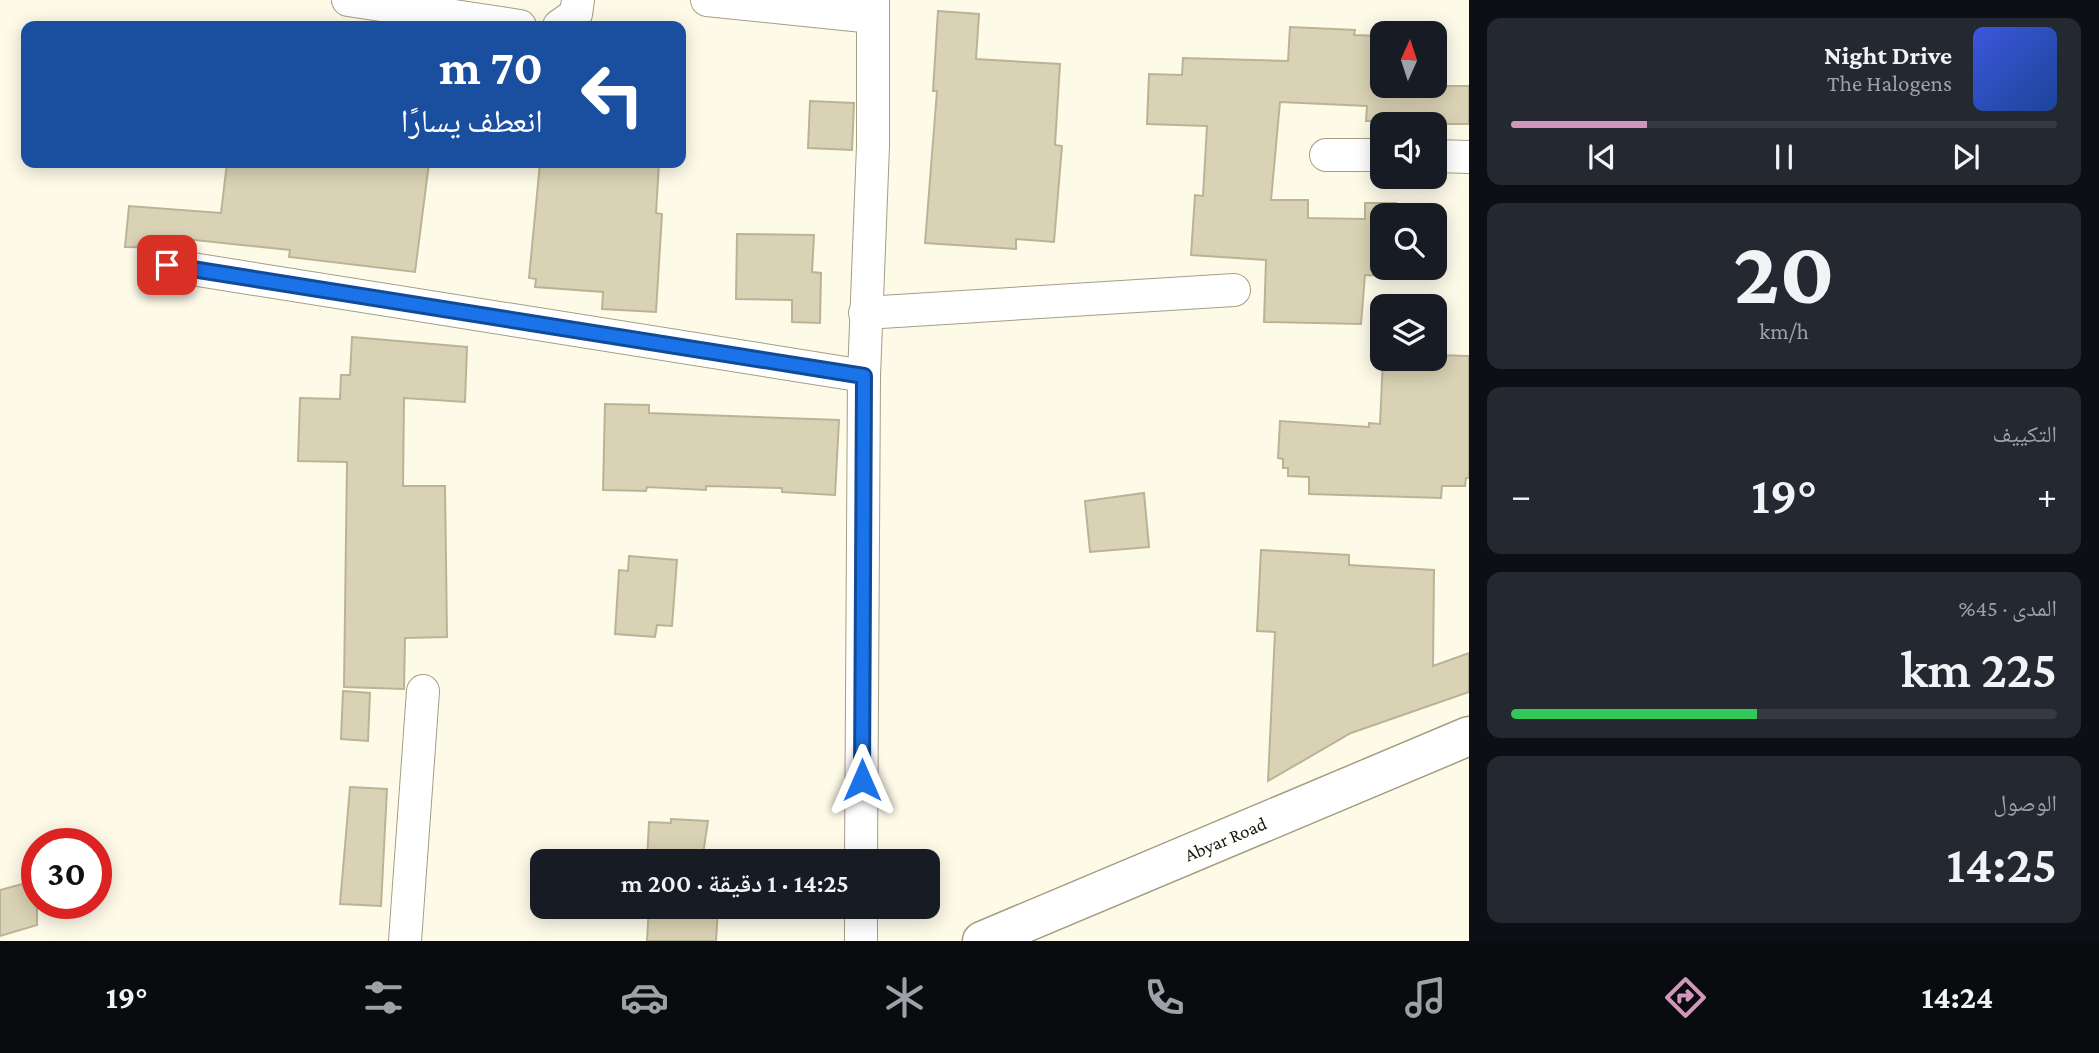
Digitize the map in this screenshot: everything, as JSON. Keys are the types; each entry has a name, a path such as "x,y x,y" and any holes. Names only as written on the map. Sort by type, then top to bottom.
{"main road":[{"name":"Abyar Road","path":"982,941 1469,736"}],"street":[{"path":"348,0 487,21"},
{"path":"567,21 576,15 578,0"},
{"path":"707,0 873,8 873,146 864,376 861,849"},
{"path":"1326,155 1370,155"},
{"path":"1447,156 1469,157"},
{"path":"167,265 864,376"},
{"path":"866,313 1234,290"},
{"path":"405,941 423,691"},
{"path":"861,919 861,941"}],"building":[{"path":"938,11 979,14 976,59 1060,64 1055,145 1062,146 1054,242 1016,239 1016,249 925,243 937,91 933,91"},
{"path":"1290,27 1355,30 1354,35 1370,36 1370,98 1447,98 1447,86 1469,86 1469,124 1447,124 1447,112 1370,112 1370,121 1366,121 1367,106 1280,102 1271,200 1308,200 1308,218 1365,219 1365,203 1370,203 1370,275 1365,275 1361,324 1264,322 1266,260 1191,255 1195,195 1203,196 1207,126 1147,124 1149,74 1182,75 1183,58 1288,61"},
{"path":"810,101 854,103 852,150 808,148"},
{"path":"226,168 428,168 415,272 289,257 290,250 176,238 175,248 125,247 129,206 221,213"},
{"path":"540,168 659,168 656,213 662,214 656,312 602,309 603,292 535,287 536,279 529,278"},
{"path":"737,234 814,235 812,272 821,273 820,323 792,322 792,300 736,299"},
{"path":"352,337 467,347 465,402 404,398 403,486 445,486 447,637 405,638 404,689 344,687 347,462 298,461 300,398 340,399 341,375 350,375"},
{"path":"1447,355 1469,356 1469,478 1466,478 1465,486 1442,486 1441,498 1309,494 1309,477 1288,476 1288,468 1283,468 1283,459 1278,458 1280,421 1369,427 1369,423 1380,424 1382,371 1447,371"},
{"path":"605,404 649,405 649,413 839,420 835,495 782,492 782,488 706,486 706,490 647,487 646,491 603,490"},
{"path":"1144,493 1149,547 1090,552 1085,501"},
{"path":"1261,550 1349,555 1349,565 1434,570 1433,666 1469,653 1469,692 1351,733 1268,781 1275,632 1257,631"},
{"path":"629,556 677,560 672,626 657,625 655,637 615,634 619,570 628,571"},
{"path":"343,691 370,693 368,741 341,739"},
{"path":"350,787 387,789 381,906 340,904"},
{"path":"671,819 708,821 704,849 648,849 649,822 671,823"},
{"path":"21,884 21,919 37,919 37,925 0,936 0,890"},
{"path":"648,919 717,919 716,941 647,941"}],"route":[{"path":"167,265 864,376 862,780"}]}
